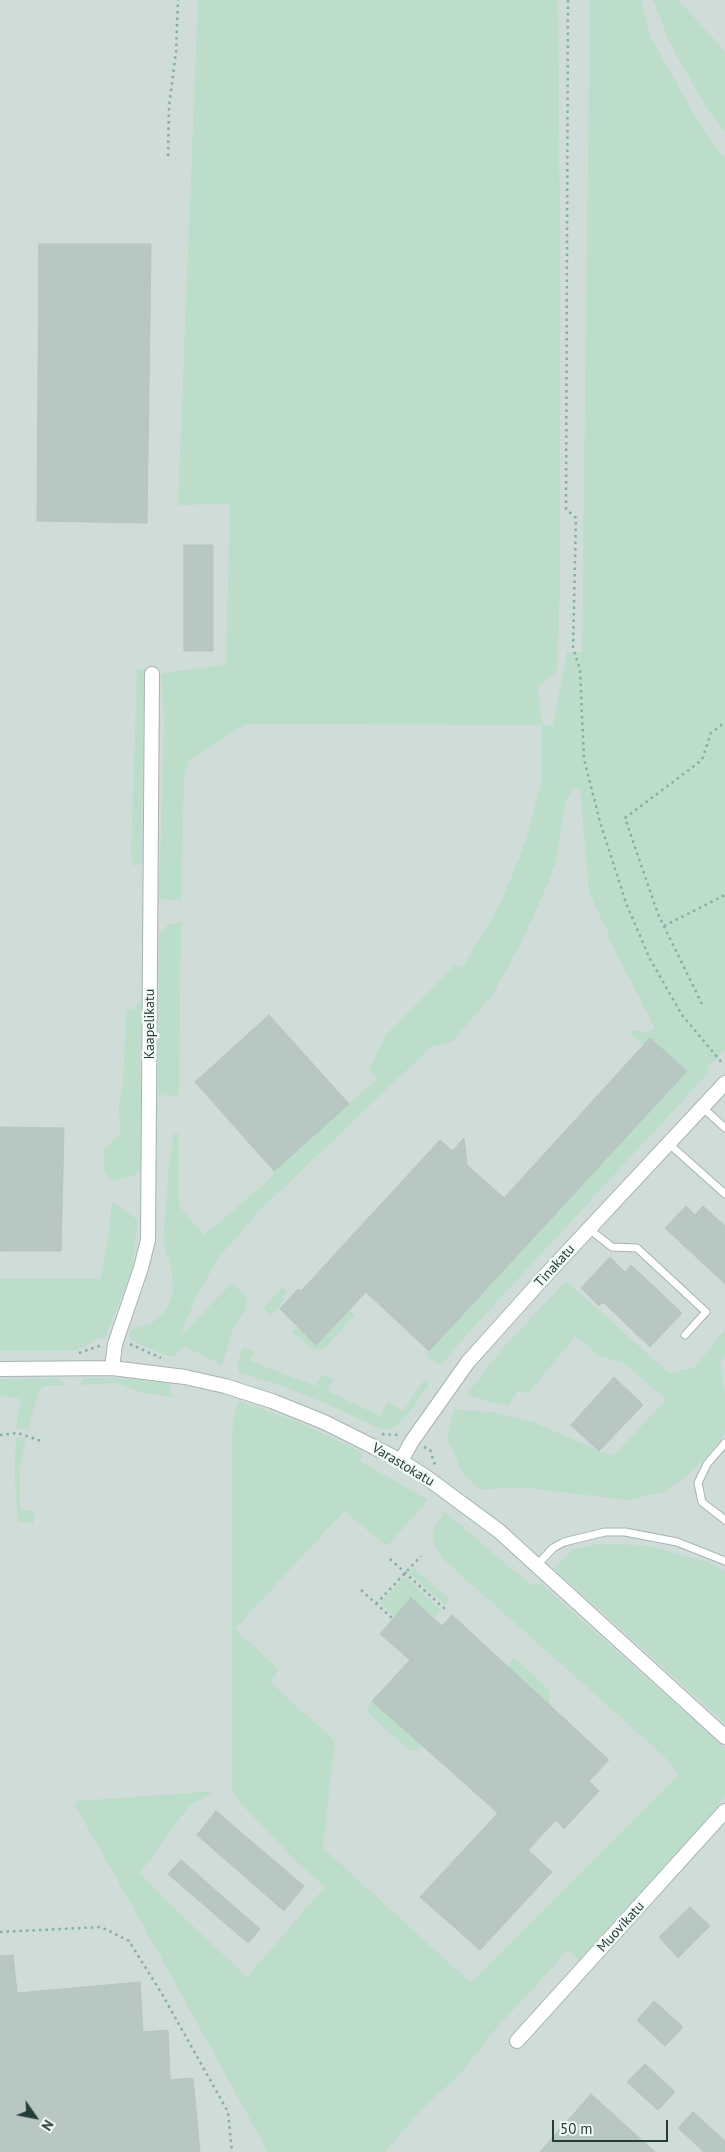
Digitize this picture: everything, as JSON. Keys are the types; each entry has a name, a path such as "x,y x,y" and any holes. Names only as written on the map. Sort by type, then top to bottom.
{"street":[{"name":"Kaapelikatu","path":"112,1368 115,1344 141,1268 148,1240 152,674"},
{"name":"Tinakatu","path":"401,1460 412,1441 468,1362 589,1228 725,1083"},
{"name":"Varastokatu","path":"0,1369 112,1368 186,1377 253,1395 324,1422 401,1460 499,1530 536,1566 725,1737"},
{"name":"Muovikatu","path":"517,2042 725,1811"}],"lane":[{"path":"702,1107 725,1128"},
{"path":"668,1143 725,1194"},
{"path":"589,1228 612,1247 637,1248 706,1312 685,1335"},
{"path":"725,1443 707,1464 698,1483 702,1502 725,1520"},
{"path":"536,1566 553,1548 564,1542 606,1532 625,1532 677,1542 725,1561"}],"path":[{"path":"168,156 169,106 176,52 178,0"},
{"path":"568,0 566,509 576,518 573,647 580,670 584,759 600,822 626,903 650,958 682,1015 724,1064"},
{"path":"702,1004 658,914 625,818 702,760 711,733 725,722"},
{"path":"664,926 725,897"},
{"path":"0,1435 18,1433 44,1442"},
{"path":"376,1604 421,1556"},
{"path":"390,1559 446,1611"},
{"path":"361,1590 393,1619"},
{"path":"0,1932 100,1927 129,1942 162,1994 228,2112 232,2152"}],"shaded area":[{"path":"0,0 725,0 725,2152 0,2152"}],"green space":[{"path":"198,0 558,0 560,585 557,672 538,686 542,725 246,724 189,761 184,778 181,900 159,899 164,720 161,674 226,664 230,504 178,505"},
{"path":"590,0 641,0 651,38 712,143 725,158 725,1051 707,1068 709,1072 467,1334 441,1366 429,1358 427,1354 429,1351 687,1071 651,1038 643,1045 630,1034 634,1030 646,1033 655,1028 608,937 610,936 589,893 580,788 573,788 565,803 556,863 520,945 493,994 453,1041 431,1047 260,1210 220,1256 197,1295 180,1336 232,1283 244,1294 247,1301 246,1308 233,1329 222,1365 184,1346 174,1357 159,1353 130,1339 131,1329 151,1324 165,1311 173,1295 172,1270 163,1243 169,1164 174,1133 179,1134 179,1206 204,1235 271,1178 274,1171 377,1079 369,1070 386,1035 455,965 462,968 500,905 525,843 542,780 542,725 553,726 567,652 582,652"},
{"path":"653,0 678,0 725,51 725,131 706,107 670,43"},
{"path":"137,669 146,669 147,674 143,720 142,864 132,866 131,852"},
{"path":"181,922 179,1096 158,1095 159,933 168,925"},
{"path":"141,1000 142,1166 137,1174 114,1181 109,1179 104,1170 104,1150 120,1135 119,1105 123,1087 126,1010 133,1009"},
{"path":"112,1202 138,1220 132,1270 105,1338 96,1339 78,1350 0,1351 0,1279 100,1279 108,1240"},
{"path":"566,1281 669,1373 695,1367 725,1330 725,1356 720,1362 725,1393 725,1430 722,1438 694,1470 664,1492 627,1500 528,1488 480,1489 463,1474 447,1438 454,1409 492,1412 533,1422 599,1451 614,1455 666,1400 626,1364 598,1355 575,1336 528,1394 519,1390 509,1404 495,1403 466,1395 503,1348"},
{"path":"282,1287 287,1292 283,1297 285,1299 271,1316 263,1309"},
{"path":"345,1306 355,1315 322,1350 313,1349 292,1332 297,1326 316,1345"},
{"path":"244,1348 254,1351 250,1361 316,1386 322,1375 333,1379 328,1391 380,1416 388,1402 403,1411 424,1380 430,1383 397,1426 390,1429 381,1429 325,1403 282,1386 240,1373 237,1367 241,1351"},
{"path":"58,1378 64,1385 43,1386 38,1393 28,1430 16,1428 21,1399 0,1396 0,1379"},
{"path":"84,1378 120,1378 167,1383 170,1386 173,1398 137,1391 116,1383 80,1385"},
{"path":"239,1401 298,1422 363,1453 360,1461 428,1500 388,1545 384,1544 344,1511 235,1629 279,1670 270,1682 335,1741 323,1848 471,1983 679,1775 664,1756 442,1558 433,1541 434,1528 445,1512 530,1584 541,1584 725,1748 725,1795 716,1809 579,1960 568,1950 493,2032 462,2072 422,2109 385,2152 268,2152 75,1805 78,1801 215,1791 189,1806 140,1873 161,1896 247,1977 325,1887 295,1860 247,1810 232,1791 232,1433 235,1410"},
{"path":"17,1437 26,1438 20,1469 20,1509 35,1512 33,1524 18,1521 15,1483"},
{"path":"599,1544 645,1545 708,1562 725,1571 725,1723 554,1569 572,1550"},
{"path":"414,1568 450,1600 445,1605 409,1573"},
{"path":"405,1577 441,1610 434,1618 411,1598 395,1617 380,1603"},
{"path":"514,1658 549,1690 550,1706 507,1666"},
{"path":"372,1701 421,1745 416,1750 410,1751 407,1749 368,1712 367,1709"}],"building":[{"path":"39,244 151,244 147,523 37,521"},
{"path":"184,545 213,545 213,651 184,651"},
{"path":"269,1015 349,1104 274,1171 195,1082"},
{"path":"650,1038 687,1071 429,1351 366,1292 316,1345 280,1309 298,1289 301,1291 440,1140 452,1151 464,1138 467,1165 504,1198"},
{"path":"0,1127 64,1128 61,1251 0,1251"},
{"path":"686,1206 695,1215 703,1206 725,1226 725,1284 665,1228"},
{"path":"610,1257 625,1272 631,1265 682,1313 650,1347 603,1302 599,1306 581,1288"},
{"path":"614,1377 643,1405 599,1451 571,1425"},
{"path":"411,1598 442,1626 452,1615 609,1760 589,1781 599,1791 564,1829 556,1820 528,1850 552,1872 480,1950 420,1897 498,1813 372,1701 410,1660 380,1634"},
{"path":"216,1811 304,1886 284,1911 197,1835"},
{"path":"181,1860 260,1929 248,1943 168,1874"},
{"path":"690,1907 710,1926 678,1958 659,1937"},
{"path":"13,1955 17,1993 140,1982 143,2032 168,2030 170,2080 193,2078 200,2152 0,2152 0,1956"},
{"path":"654,2001 683,2027 665,2046 637,2020"},
{"path":"645,2064 675,2092 658,2110 627,2082"},
{"path":"591,2094 655,2152 540,2152"},
{"path":"693,2112 725,2141 725,2152 704,2152 678,2128"}]}
